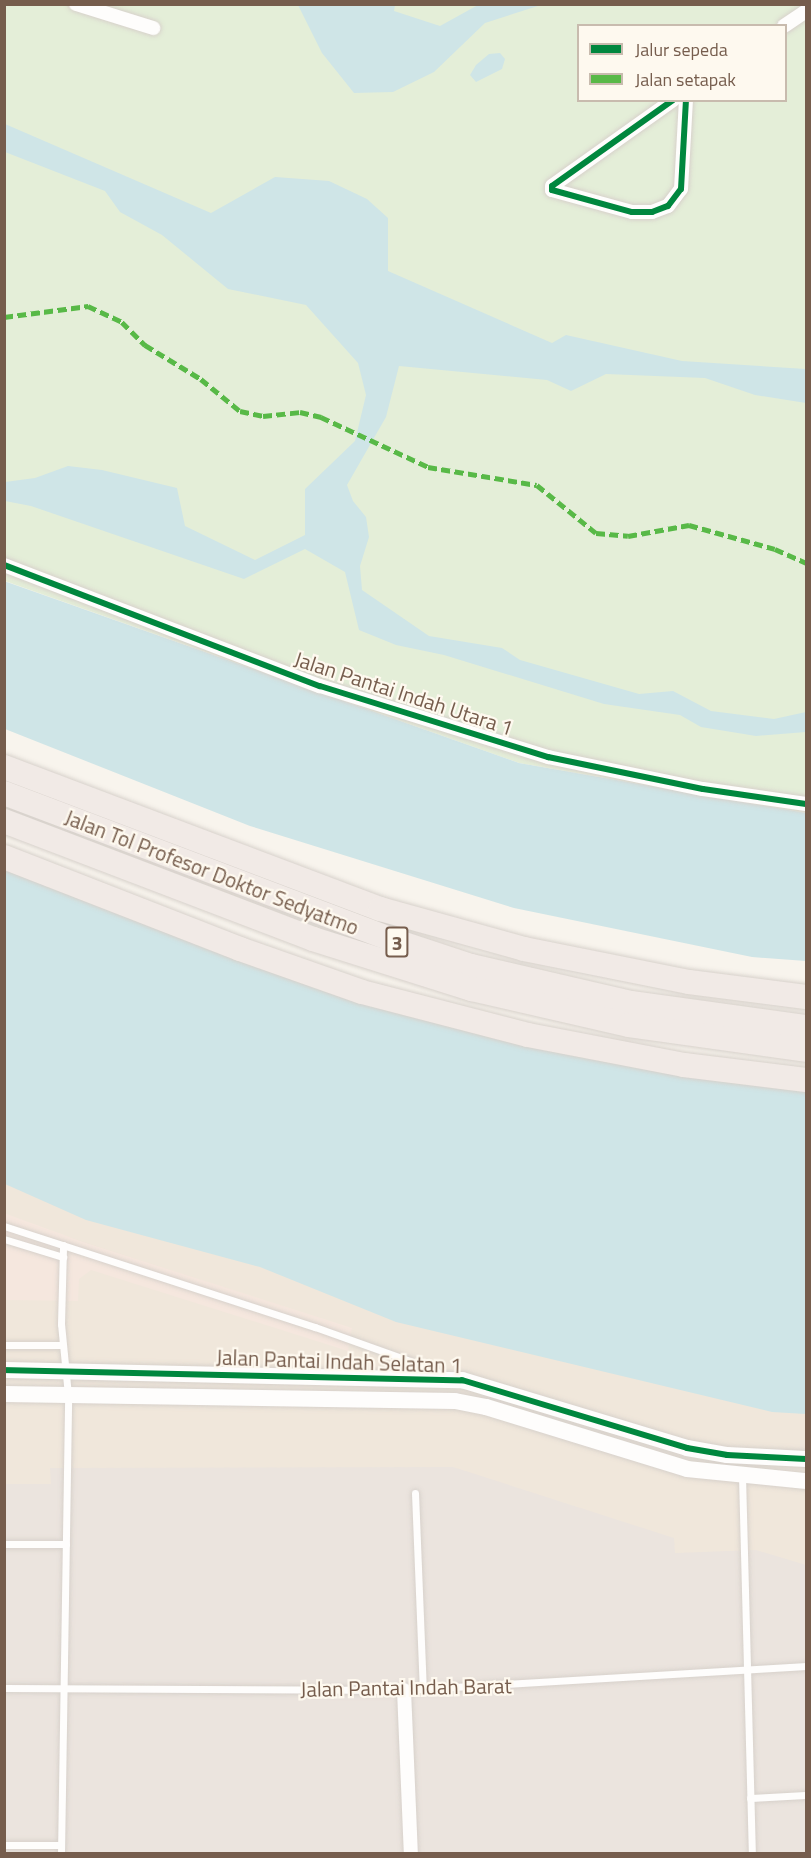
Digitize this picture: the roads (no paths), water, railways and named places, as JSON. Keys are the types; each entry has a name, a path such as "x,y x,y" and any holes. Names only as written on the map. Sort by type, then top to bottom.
{"highway":[{"name":"Jalan Tol Profesor Doktor Sedyatmo","path":"4,766 380,909 524,949 689,982 807,998"},
{"name":"Jalan Tol Profesor Doktor Sedyatmo","path":"4,793 401,943 471,966 631,1004 807,1027"},
{"name":"Jalan Tol Profesor Doktor Sedyatmo","path":"4,821 313,939 472,989 629,1025 807,1050"},
{"path":"4,856 240,949 362,992 539,1037 684,1065 807,1080"}],"street":[{"path":"76,4 153,28"},
{"path":"787,24 807,11"},
{"path":"670,102 552,186 552,190 632,212 652,212 668,206 681,189 686,102"},
{"name":"Jalan Pantai Indah Utara 1","path":"4,565 320,686 548,757 703,789 807,804"},
{"name":"Jalan Pantai Indah Selatan 1","path":"4,1370 444,1379 480,1383 687,1448 744,1456 807,1459"},
{"name":"Jalan Pantai Indah Selatan 1","path":"4,1394 455,1401 486,1407 687,1469 807,1481"},
{"path":"742,1476 744,1456"},
{"path":"404,1690 411,1854"}],"lane":[{"path":"4,1226 315,1327 435,1370 444,1379"},
{"path":"4,1239 63,1257"},
{"path":"4,1845 61,1850 68,1395 63,1371 62,1345 63,1245"},
{"path":"4,1345 62,1345"},
{"path":"742,1476 752,1854"},
{"path":"415,1493 423,1689"},
{"path":"4,1544 66,1544"},
{"name":"Jalan Pantai Indah Barat","path":"4,1688 404,1690 597,1681 747,1668 807,1666"},
{"path":"750,1798 807,1795"}]}
